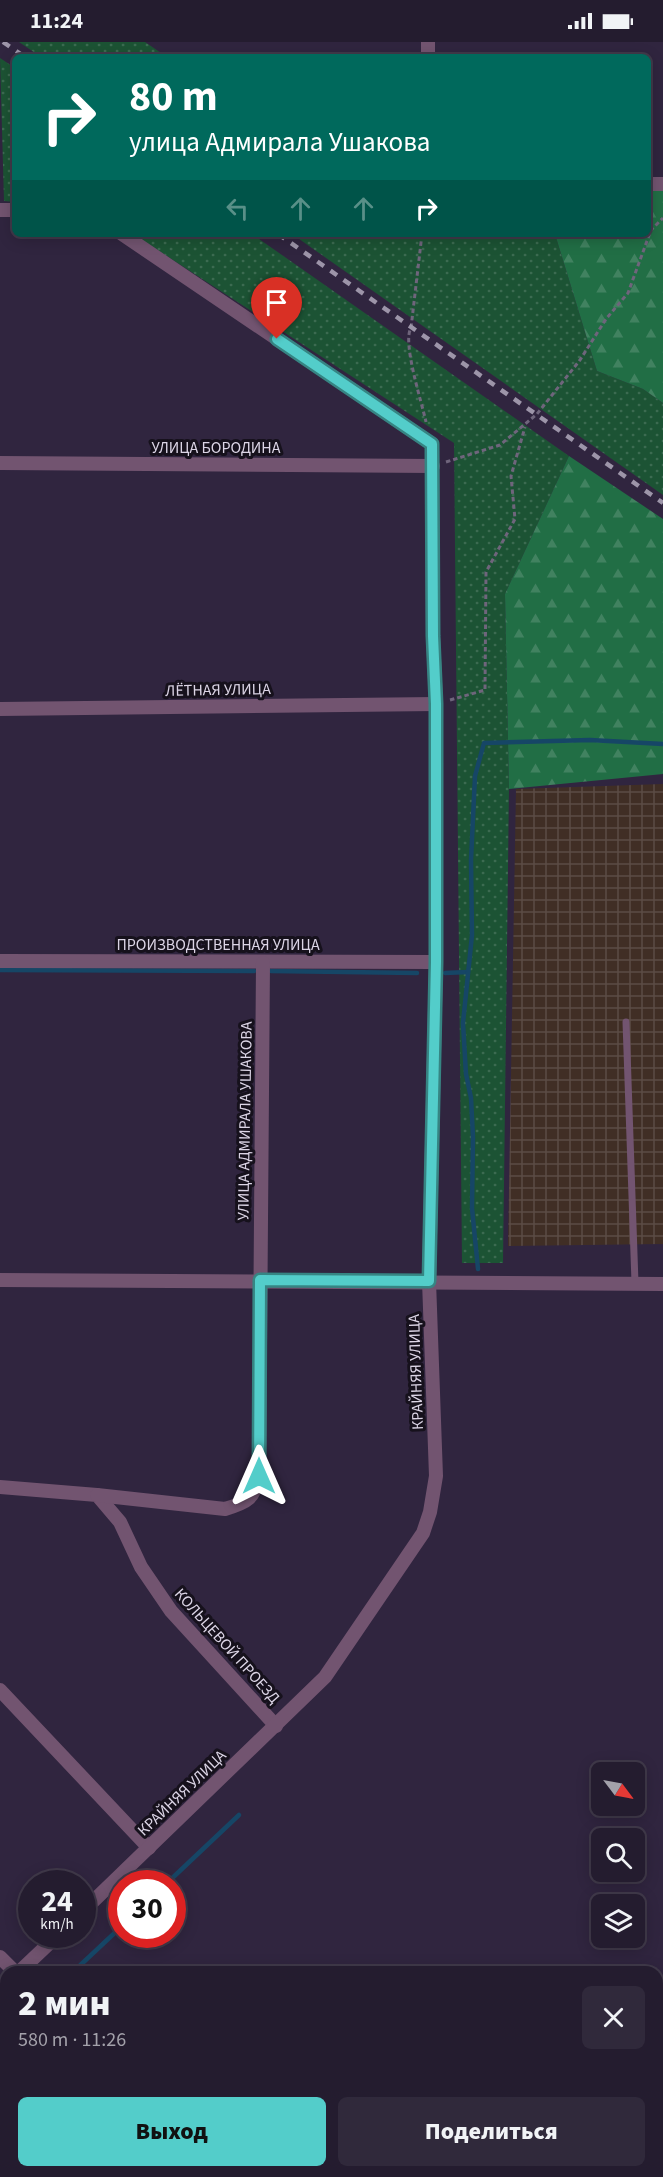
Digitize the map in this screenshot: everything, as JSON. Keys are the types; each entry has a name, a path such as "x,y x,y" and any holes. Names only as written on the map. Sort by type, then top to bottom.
{"street":[{"path":"126,237 432,444"},
{"name":"КРАЙНЯЯ УЛИЦА","path":"96,1899 325,1677 423,1533 430,1512 436,1476 429,1281 436,962 436,704 433,636 432,444"},
{"name":"УЛИЦА БОРОДИНА","path":"0,463 433,466"},
{"name":"ЛЁТНАЯ УЛИЦА","path":"0,709 436,704"},
{"name":"ПРОИЗВОДСТВЕННАЯ УЛИЦА","path":"0,961 436,962"},
{"name":"УЛИЦА АДМИРАЛА УШАКОВА","path":"97,1496 225,1509 245,1503 256,1491 259,1476 263,963"},
{"path":"0,1280 663,1284"},
{"path":"0,1487 97,1496"},
{"name":"КОЛЬЦЕВОЙ ПРОЕЗД","path":"97,1496 120,1522 141,1567 171,1611 276,1726"},
{"path":"0,1690 149,1848"},
{"path":"25,1966 44,1948"}],"lane":[{"path":"626,1022 635,1284"}],"path":[{"path":"651,230 663,218"},
{"path":"422,237 409,332 410,352 432,444"},
{"path":"433,466 500,445 525,425 580,360 606,319 628,292 648,237"},
{"path":"436,704 484,690 486,572 515,519 510,476 525,425"}],"shaded area":[{"path":"663,784 663,1244 508,1246 516,789"}],"green space":[{"path":"19,42 145,42 163,54 37,54"},
{"path":"0,58 12,66 12,202 4,201"},
{"path":"651,190 663,190 663,403 643,389 597,371 556,237 651,237"},
{"path":"138,237 256,237 569,456 505,594 509,789 503,1263 462,1263 454,443"},
{"path":"296,237 556,237 597,371 643,389 663,403 663,495"},
{"path":"569,456 663,519 663,774 509,789 505,594"}],"waterway":[{"path":"478,1269 472,1208 471,1098 466,1074 463,1023 472,935 471,860 475,776 484,743 590,740 663,744"},
{"path":"0,970 254,971"},
{"path":"271,971 417,973"},
{"path":"445,973 468,972"},
{"path":"181,1870 239,1815"},
{"path":"79,1966 108,1939"}],"railway":[{"path":"3,42 21,54"},
{"path":"282,237 663,503"}],"route":[{"path":"259,1476 260,1280 429,1281 436,962 436,704 433,636 432,444 277,339"}]}
